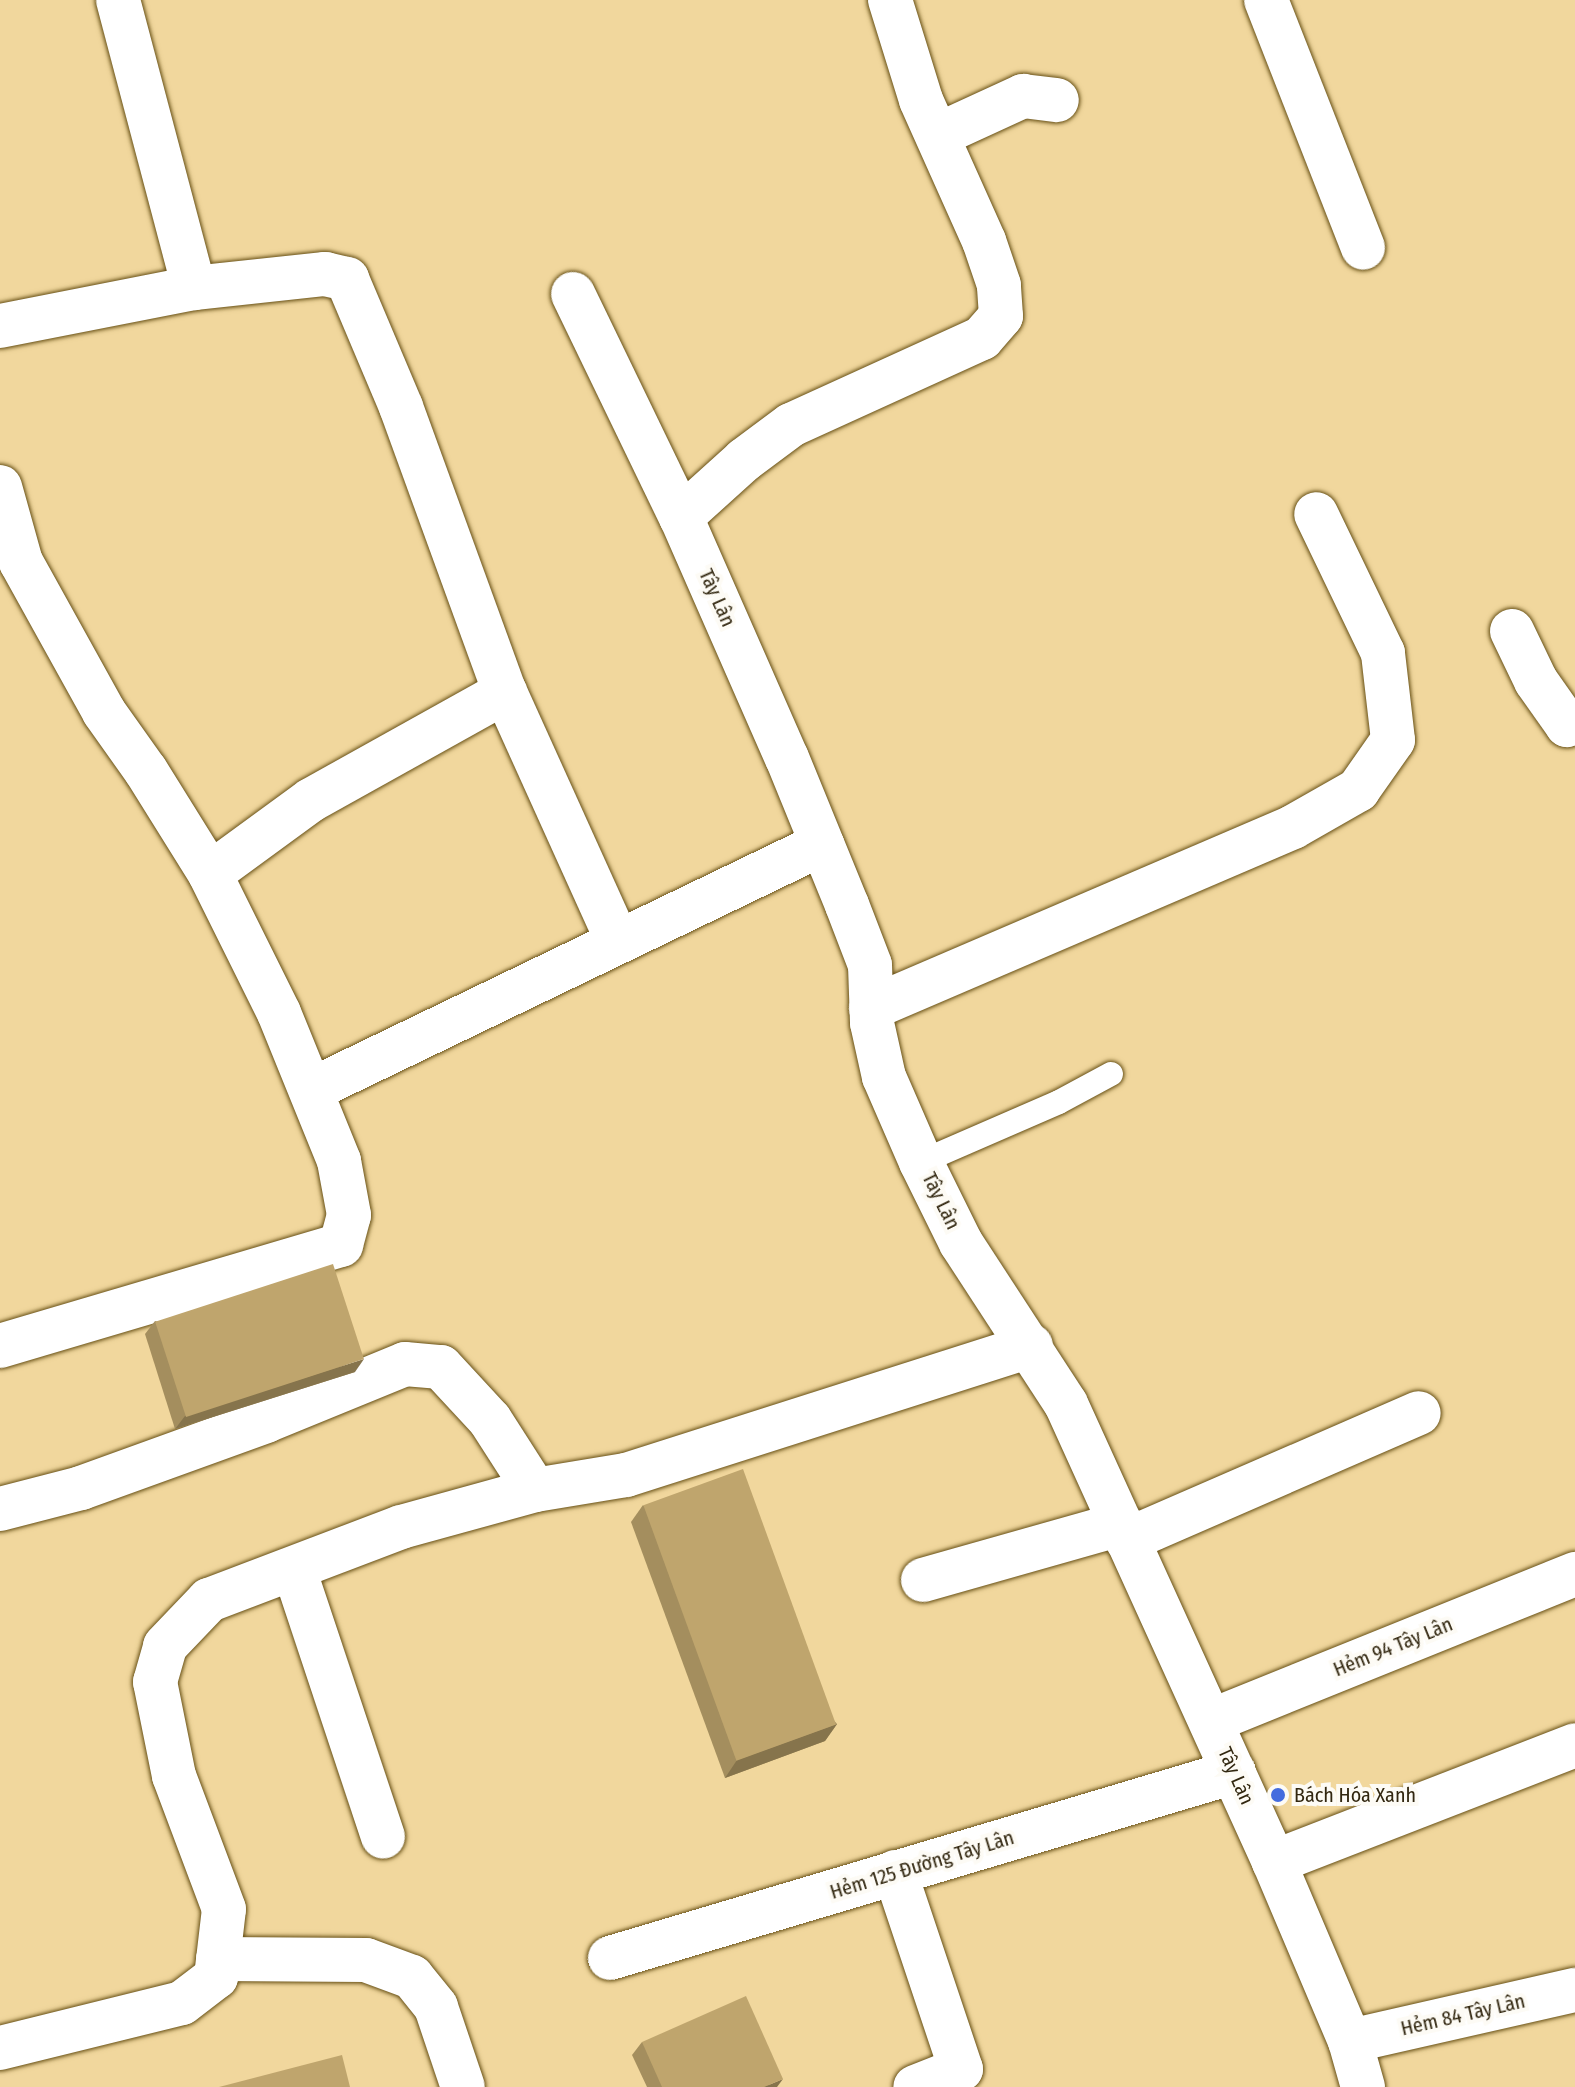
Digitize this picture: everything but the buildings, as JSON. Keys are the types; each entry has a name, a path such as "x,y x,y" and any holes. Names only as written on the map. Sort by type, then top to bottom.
{"street":[{"path":"118,0 194,288"},
{"path":"681,517 744,460 791,425 982,338 1001,316 999,285 984,241 921,100 890,0"},
{"path":"1266,0 1363,248"},
{"path":"938,135 1023,96 1057,100"},
{"path":"0,326 194,288 325,274 347,279 401,407 505,692 618,942"},
{"name":"Tây Lân","path":"573,294 681,517 822,844 870,965 871,1008 884,1077 921,1162 961,1243 1066,1404 1274,1862 1350,2041 1363,2087"},
{"path":"0,487 21,562 104,712 154,783 210,874 279,1013 342,1175 349,1215 341,1245 0,1346"},
{"path":"871,1008 1279,833 1358,790 1393,740 1383,653 1316,514"},
{"path":"1512,631 1536,681 1567,725 1575,721"},
{"path":"210,874 311,800 505,692"},
{"path":"311,1090 822,844"},
{"path":"0,2048 182,2003 216,1977 224,1909 174,1776 155,1682 165,1646 209,1600 401,1527 535,1490 626,1475 1031,1346"},
{"path":"0,1509 81,1488 266,1421 405,1364 441,1367 490,1420 535,1490"},
{"path":"923,1580 1124,1532 1419,1413"},
{"path":"294,1569 383,1837"},
{"name":"Hẻm 94 Tây Lân","path":"1211,1721 1575,1574"},
{"path":"1274,1862 1575,1745"},
{"name":"Hẻm 125 Đường Tây Lân","path":"610,1958 1234,1772"},
{"path":"895,1872 961,2069 915,2087"},
{"path":"218,1959 366,1960 412,1977 436,2007 463,2087"},
{"name":"Hẻm 84 Tây Lân","path":"1350,2041 1575,1990"}],"lane":[{"path":"921,1162 1059,1102 1111,1074"}],"place":[{"name":"Bách Hóa Xanh","path":"1278,1795"}]}
